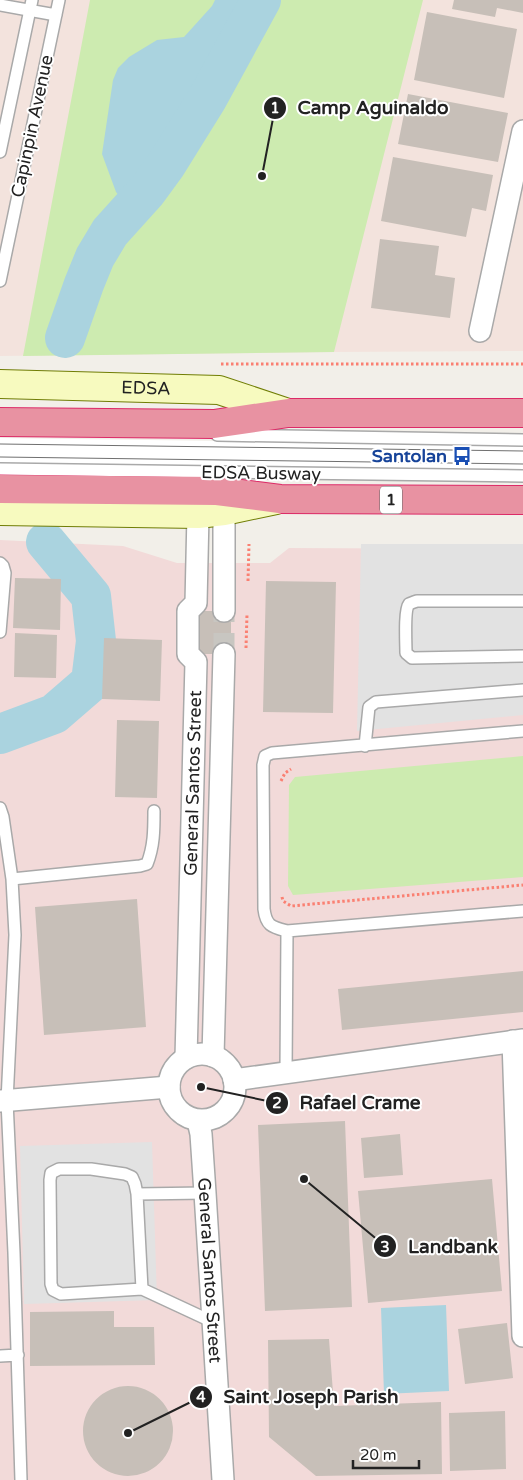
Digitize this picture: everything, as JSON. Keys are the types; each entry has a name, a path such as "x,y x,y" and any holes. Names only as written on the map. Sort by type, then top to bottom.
{"highway":[{"name":"EDSA","path":"0,422 214,429 288,413 523,413"},
{"name":"1","path":"0,488 280,499 523,500"}],"main road":[{"name":"EDSA","path":"0,384 219,390 288,413"},
{"name":"1","path":"0,511 214,497"}],"street":[{"path":"480,331 523,131"},
{"name":"General Santos Street","path":"208,600 214,497"},
{"name":"General Santos Street","path":"208,600 214,497"},
{"name":"General Santos Street","path":"186,1058 196,658 188,654 188,612 208,600"},
{"name":"General Santos Street","path":"212,1056 224,654"},
{"path":"194,720 222,720"},
{"path":"190,882 218,881"},
{"path":"234,1080 518,1040 523,1336"},
{"path":"199,1054 212,1056 219,1058 229,1067 234,1080 235,1092 227,1109 217,1117 211,1120 198,1121 180,1112 172,1101 169,1087 170,1078 174,1070 186,1058 199,1054"},
{"path":"3,1101 169,1087"},
{"name":"General Santos Street","path":"198,1121 201,1134 223,1480"}],"lane":[{"name":"Capinpin Avenue","path":"0,281 59,0"},
{"path":"0,4 31,5 56,15"},
{"name":"Capinpin Avenue","path":"0,152 31,5"},
{"path":"0,433 214,429 523,440"},
{"name":"EDSA Busway","path":"0,469 214,497 523,476"},
{"path":"0,563 3,566 4,573 0,632"},
{"path":"523,601 416,601 410,603 407,608 406,653 412,658 523,656"},
{"path":"365,746 370,707 376,702 523,690"},
{"path":"523,732 272,753 265,756 263,765 265,916 272,928 287,931 523,911"},
{"path":"0,808 12,879 14,935 3,1101 14,1253 21,1480"},
{"path":"12,879 147,864 155,838 154,811"},
{"path":"286,1073 287,931"},
{"path":"142,1289 137,1194 132,1177 125,1174 91,1169 59,1170 51,1173 51,1284 54,1290 60,1294 142,1289 213,1322"},
{"path":"137,1194 205,1193"},
{"path":"0,1356 18,1355"}],"path":[{"path":"217,364 523,364"},
{"path":"248,564 249,544"},
{"path":"281,781 285,773 294,768"},
{"path":"280,893 283,901 291,906 523,885"}],"shaded area":[{"path":"0,0 523,0 523,351 0,356"},
{"path":"0,540 123,546 177,563 270,563 289,548 523,549 523,1480 0,1480"},
{"path":"361,544 523,544 523,715 357,731"},
{"path":"152,1142 157,1300 24,1304 20,1146"}],"green space":[{"path":"90,0 423,0 334,352 23,356"},
{"path":"523,756 523,877 293,895 288,886 289,785 295,777"}],"water":[{"path":"215,0 255,0 200,102 156,170 133,198 123,201 116,192 102,154 113,80 118,68 129,57 157,40 184,37 212,6"},
{"path":"446,1305 449,1391 384,1394 381,1308"}],"pier":[{"path":"0,438 523,445 523,470 0,463"}],"building":[{"path":"454,0 523,0 523,13 497,8 495,17 452,9"},
{"path":"427,12 517,29 504,98 414,80"},
{"path":"408,94 508,113 498,162 398,144"},
{"path":"393,157 493,175 486,211 472,208 466,237 381,221"},
{"path":"380,239 439,246 435,275 455,278 450,318 371,308"},
{"path":"15,578 61,579 60,630 13,628"},
{"path":"266,581 336,582 333,713 263,712"},
{"path":"191,611 231,611 231,654 191,654"},
{"path":"15,633 57,635 56,678 14,677"},
{"path":"104,638 162,640 160,701 102,699"},
{"path":"117,720 159,721 157,798 115,797"},
{"path":"137,899 146,1027 44,1035 35,907"},
{"path":"523,971 523,1012 342,1030 338,989"},
{"path":"345,1121 352,1307 265,1311 258,1125"},
{"path":"400,1134 403,1175 364,1178 361,1138"},
{"path":"492,1179 502,1291 368,1303 358,1191"},
{"path":"114,1311 114,1327 154,1327 155,1365 30,1366 30,1312"},
{"path":"507,1323 513,1378 465,1384 458,1329"},
{"path":"329,1339 334,1406 441,1402 442,1474 316,1476 269,1437 268,1340"},
{"path":"128,1386 145,1389 160,1399 170,1414 173,1431 170,1448 160,1463 145,1473 128,1476 111,1473 96,1463 86,1448 83,1431 86,1414 96,1399 111,1389"},
{"path":"505,1411 506,1469 450,1471 449,1413"}],"waterway":[{"path":"65,338 95,257 110,232 147,191 166,165 207,99 261,0"},
{"path":"0,734 54,714 91,682 96,641 91,596 46,542"}],"tunnel":[{"path":"224,611 224,654"}],"tram line":[{"path":"0,444 523,451"},
{"path":"0,457 523,464"}],"place":[{"name":"Camp Aguinaldo","path":"262,176"},
{"name":"Santolan","path":"462,456"},
{"name":"Rafael Crame","path":"201,1087"},
{"name":"Landbank","path":"304,1179"},
{"name":"Saint Joseph Parish","path":"128,1433"}]}
